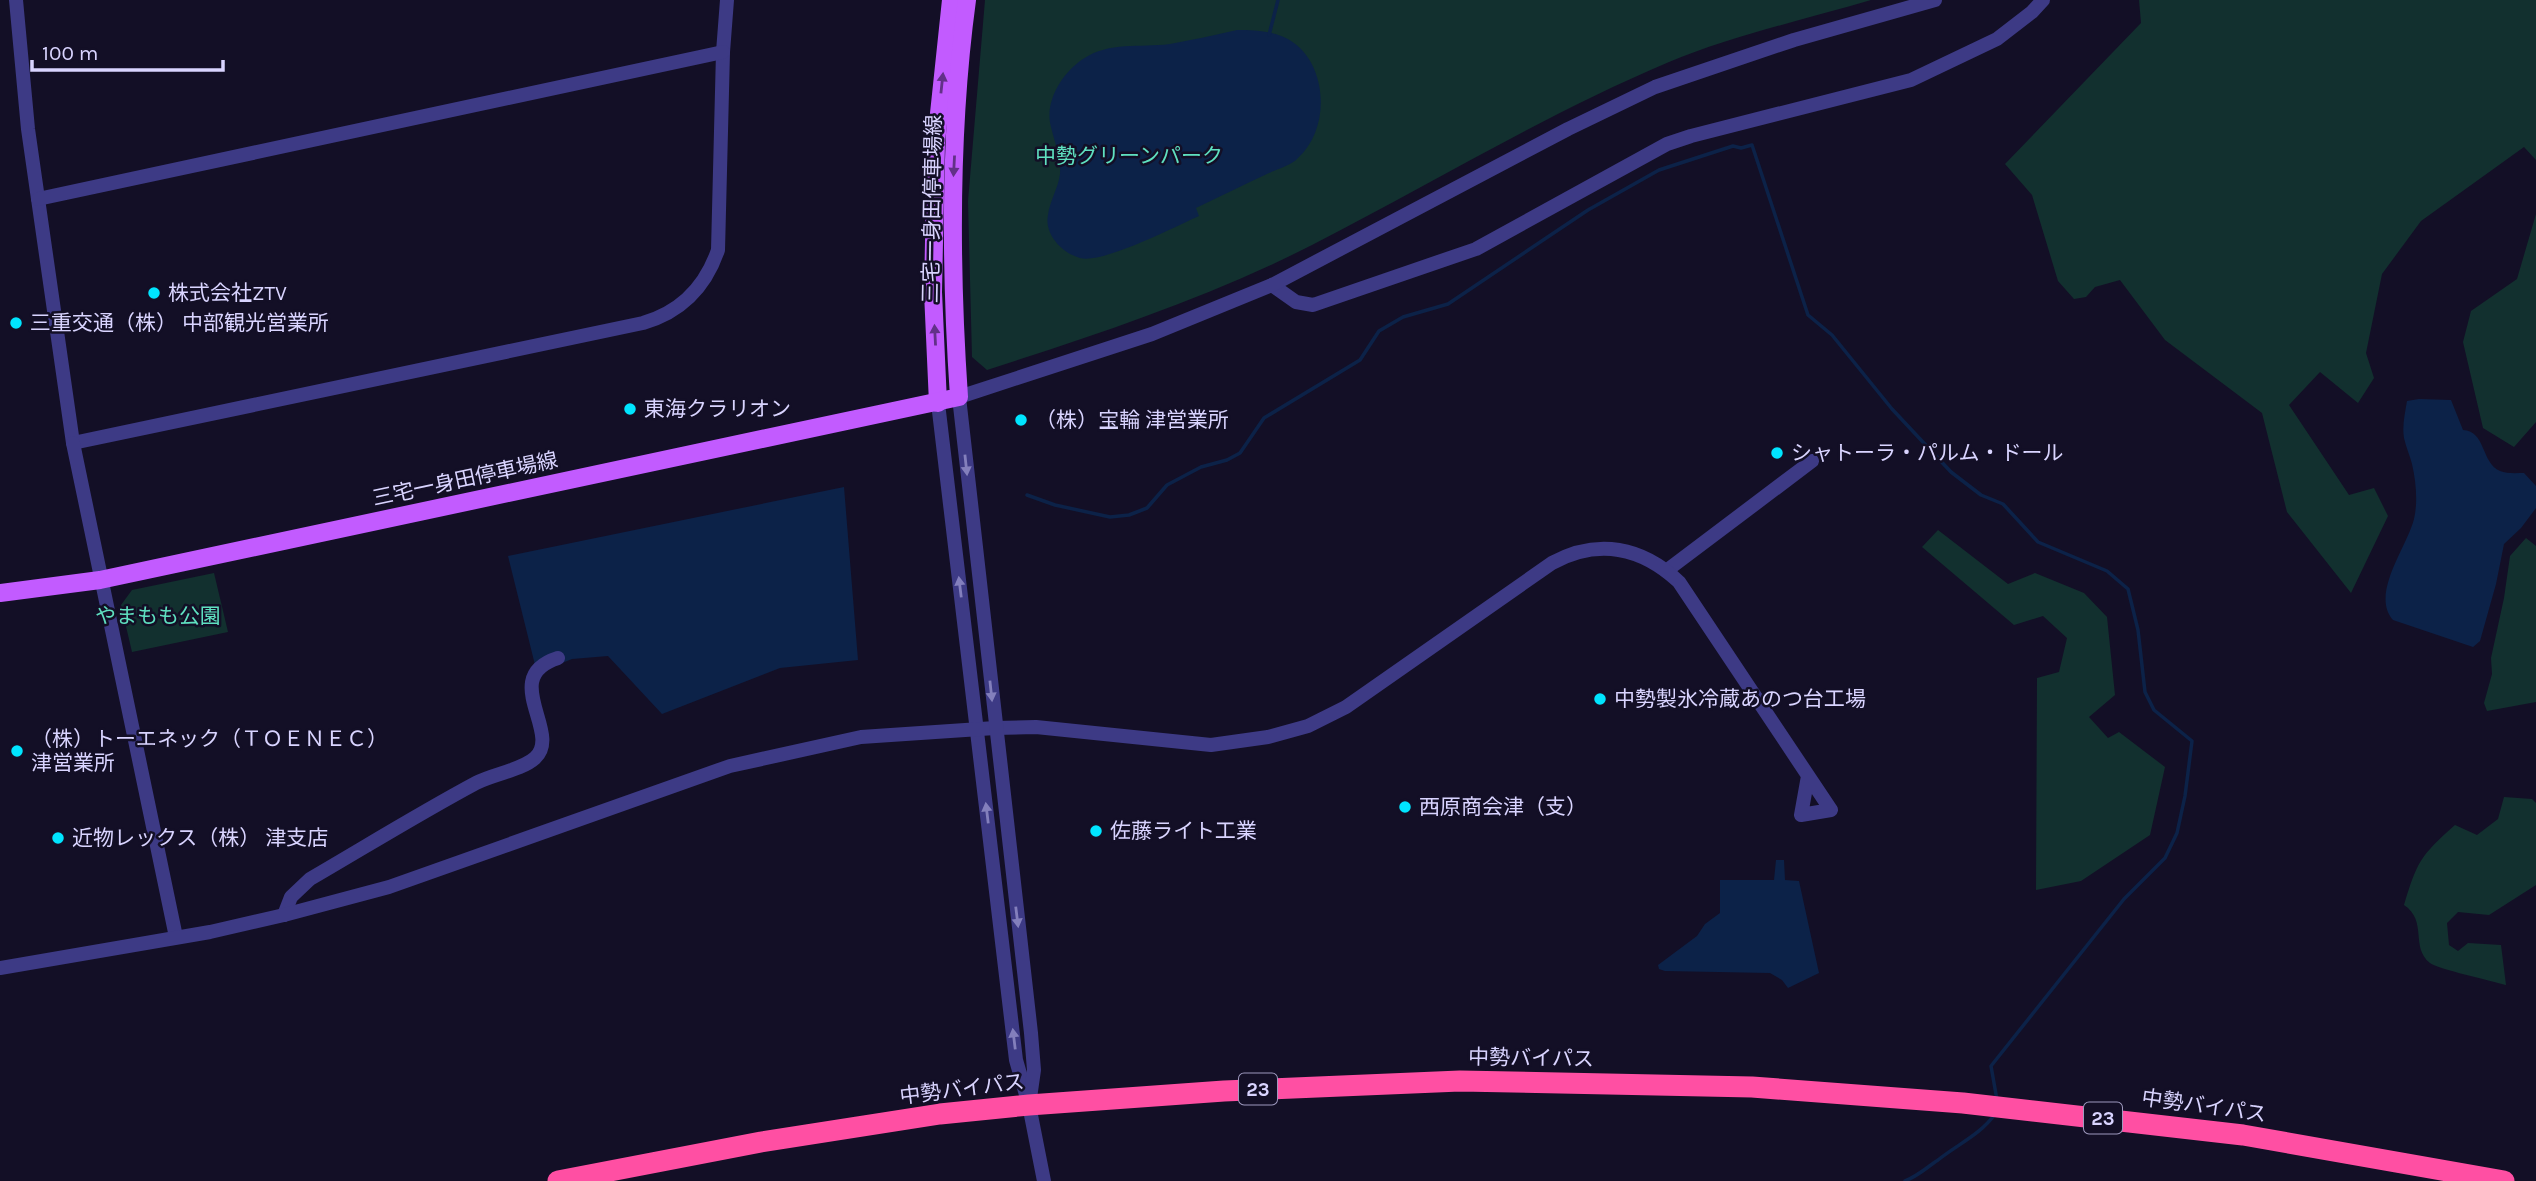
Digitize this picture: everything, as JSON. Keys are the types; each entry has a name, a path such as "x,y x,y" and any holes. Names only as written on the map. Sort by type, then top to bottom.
{"highway":[{"name":"中勢バイパス","path":"558,1181 761,1142 940,1114 1224,1091 1460,1081 1752,1087 1963,1103 2243,1135 2504,1181"}],"main road":[{"name":"三宅一身田停車場線","path":"938,403 933,292 936,142 951,0"},
{"name":"三宅一身田停車場線","path":"0,593 100,580 959,397 953,300 952,194 957,100 967,0"}],"street":[{"path":"16,0 28,129 73,443 176,937"},
{"path":"73,443 643,323 668,315 690,299 699,288 711,269 718,250 723,52 727,0"},
{"path":"1029,1105 1034,1070 1031,1033 959,397 1152,334 1272,285 1636,95 1687,75 1794,40 1935,0"},
{"path":"1272,285 1296,302 1313,305 1476,249 1667,144 1911,80 1997,39 2043,0"},
{"path":"38,199 723,52"},
{"path":"938,403 1016,1060 1029,1105 1044,1181"},
{"path":"1666,570 1812,461"},
{"path":"0,968 248,924 389,887 730,766 861,737 995,727 1036,727 1212,745 1268,737 1308,726 1346,707 1565,556 1592,549 1614,549 1642,556 1666,570 1686,592 1808,776"},
{"path":"284,915 291,897 310,880 478,782 535,758 542,750 542,739 531,685 540,668 558,658"}],"green space":[{"name":"中勢グリーンパーク","path":"985,0 1871,0 1743,36 1669,62 1578,104 1273,264 1152,314 987,370 972,357 968,201"},
{"path":"2139,0 2536,0 2536,160 2524,147 2421,221 2382,274 2366,353 2374,378 2358,403 2320,372 2289,405 2349,495 2374,488 2388,516 2351,593 2287,512 2262,413 2165,340 2120,280 2095,287 2086,297 2074,299 2058,281 2032,195 2005,164 2141,23"},
{"path":"2536,214 2536,422 2514,447 2483,428 2463,342 2471,311 2517,279"},
{"path":"1938,530 2008,584 2035,573 2084,593 2107,617 2115,695 2089,717 2108,738 2119,732 2165,767 2150,835 2081,881 2036,890 2037,678 2059,672 2067,638 2043,616 2014,625 1922,547"},
{"path":"2526,538 2536,546 2536,702 2487,711 2484,703 2492,674 2491,658 2510,556"},
{"name":"やまもも公園","path":"214,573 228,632 132,652 121,605 132,590"},
{"path":"2504,797 2532,799 2536,803 2536,885 2489,915 2458,912 2447,923 2449,945 2458,951 2468,943 2501,945 2506,985 2430,963 2421,949 2415,919 2404,905 2421,861 2434,845 2455,825 2477,835 2498,819"}],"water":[{"path":"1237,30 1260,31 1281,36 1294,43 1313,67 1319,83 1320,115 1308,146 1292,163 1196,208 1199,216 1139,243 1105,256 1091,258 1080,258 1067,252 1052,236 1047,222 1060,174 1050,108 1056,89 1068,72 1093,53 1114,47 1170,44"},
{"path":"2451,400 2463,430 2476,436 2494,467 2506,473 2524,473 2536,486 2536,508 2504,544 2480,641 2473,647 2393,620 2387,609 2386,597 2392,570 2414,519 2415,477 2403,429 2407,401"},
{"path":"844,487 858,660 780,668 662,714 608,656 572,659 537,673 508,556"},
{"path":"1776,860 1784,860 1785,880 1799,881 1819,973 1788,988 1782,980 1770,973 1659,969 1658,965 1697,936 1705,924 1720,913 1720,880 1774,880"}],"waterway":[{"path":"1269,35 1278,0"},
{"path":"1027,495 1055,505 1110,517 1129,515 1147,508 1167,485 1201,467 1227,460 1240,453 1264,418 1360,360 1379,331 1403,317 1448,304 1588,210 1659,170 1733,146 1741,148 1752,145 1808,315 1832,335 1892,409 1951,472 1981,495 2003,504 2038,542 2107,571 2128,589 2138,630 2145,692 2154,710 2192,741 2177,833 2165,858 2124,899 1991,1066 1997,1100"},
{"path":"1905,1181 1976,1134 1995,1114"}],"place":[{"name":"株式会社ZTV","path":"154,293"},
{"name":"三重交通（株） 中部観光営業所","path":"16,323"},
{"name":"東海クラリオン","path":"630,409"},
{"name":"（株）宝輪 津営業所","path":"1021,420"},
{"name":"シャトーラ・パルム・ドール","path":"1777,453"},
{"name":"中勢製氷冷蔵あのつ台工場","path":"1600,699"},
{"name":"（株）トーエネック（ＴＯＥＮＥＣ） 津営業所","path":"17,751"},
{"name":"西原商会津（支）","path":"1405,807"},
{"name":"佐藤ライト工業","path":"1096,831"},
{"name":"近物レックス（株） 津支店","path":"58,838"}]}
